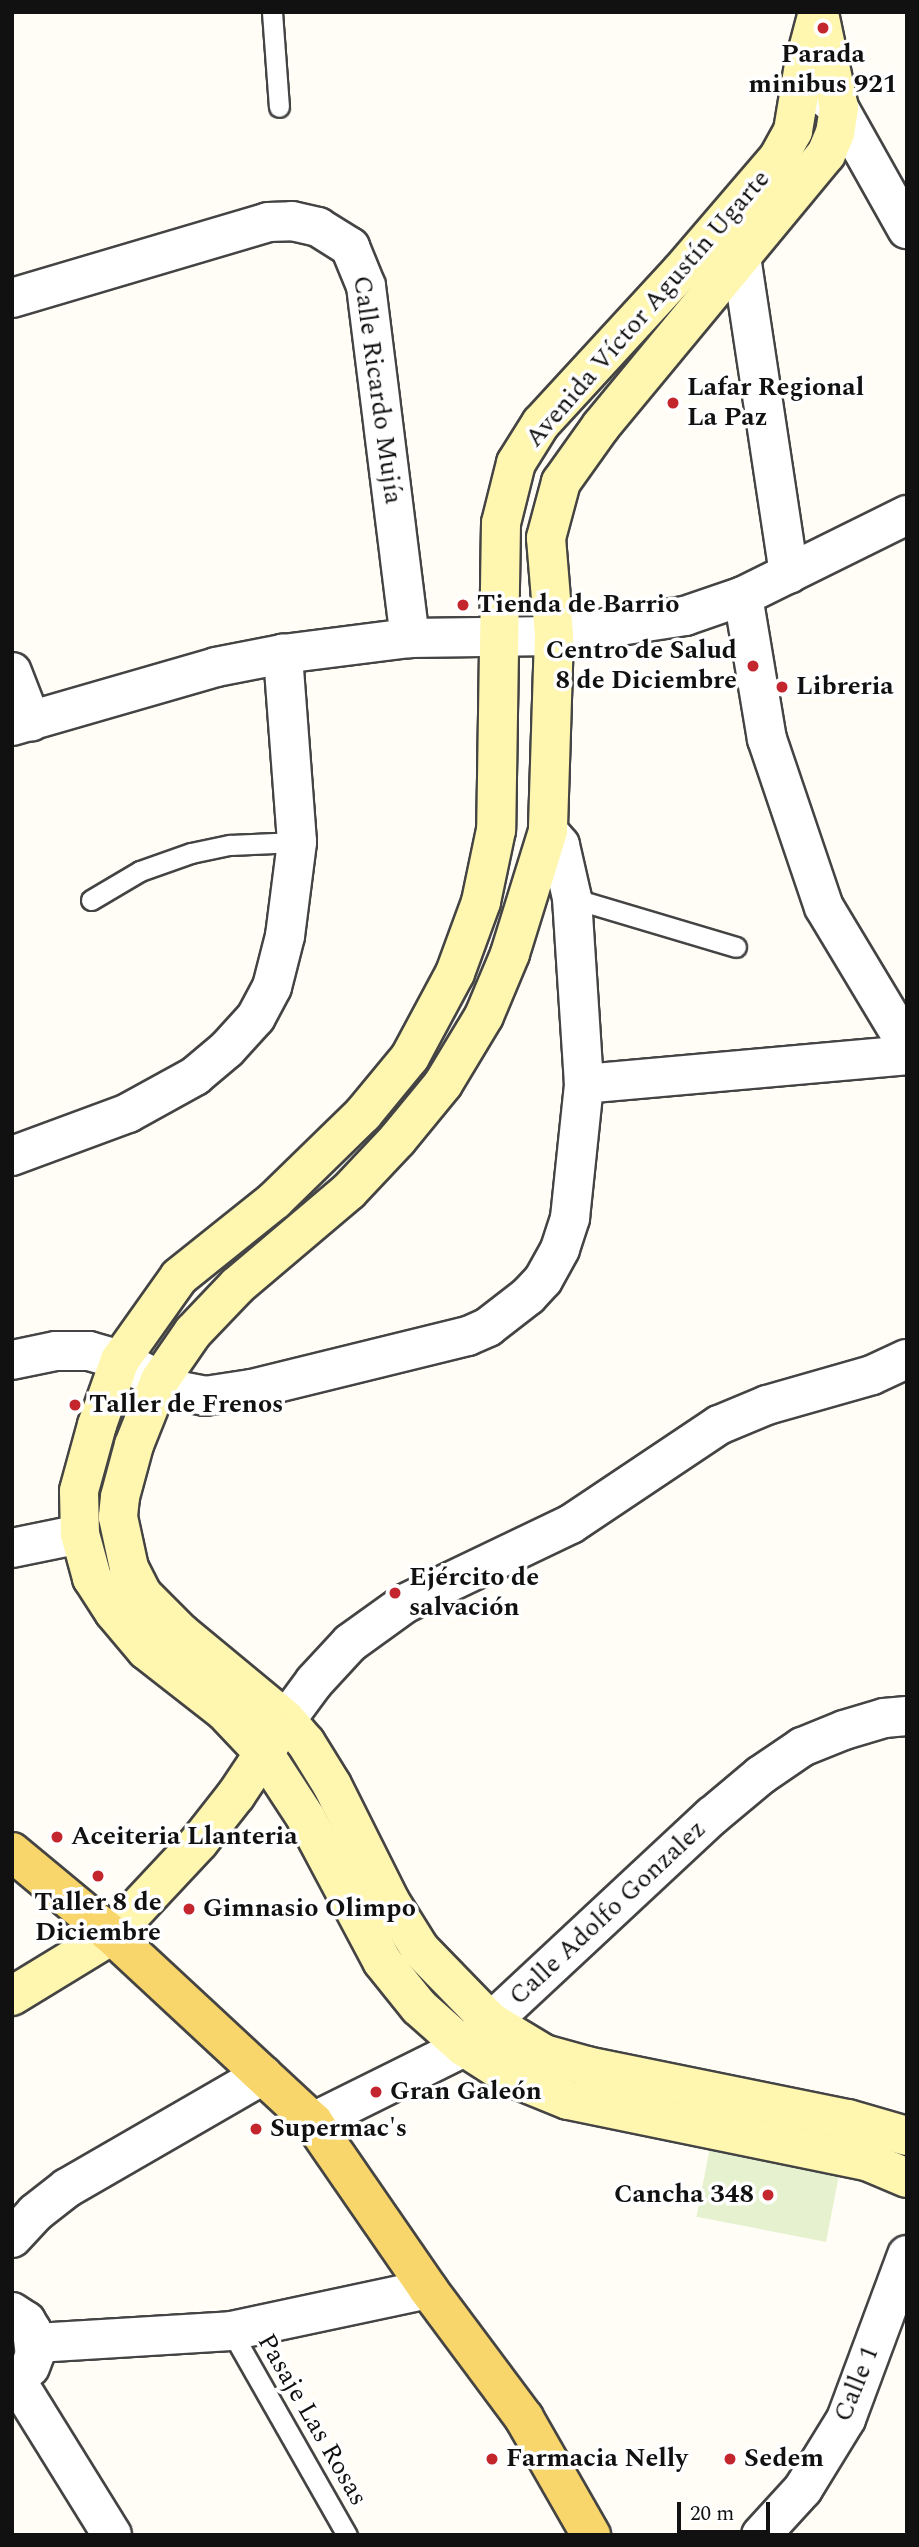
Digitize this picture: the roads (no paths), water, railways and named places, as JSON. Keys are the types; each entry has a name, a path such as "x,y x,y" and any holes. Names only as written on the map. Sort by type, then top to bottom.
{"main road":[{"path":"12,1852 112,1935 313,2122 428,2289 524,2418 591,2535"}],"street":[{"name":"Avenida Víctor Agustín Ugarte","path":"818,12 793,131 778,159 541,423 516,463 501,523 496,830 481,902 455,973 410,1057 363,1114 275,1200 179,1277 120,1360 97,1425 79,1491 80,1534 92,1578 114,1612 146,1650 224,1712 263,1752 306,1818 382,1961 419,2007 478,2035 587,2066 848,2119 907,2136"},
{"name":"Avenida Víctor Agustín Ugarte","path":"818,12 839,108 835,133 826,154 601,426 561,482 546,538 554,636 548,831 510,954 484,1016 443,1084 397,1140 349,1191 237,1286 193,1332 160,1380 134,1445 120,1497 118,1517 130,1568 143,1595 181,1633 286,1720 306,1743 332,1785 390,1902 478,2035 510,2077 568,2099 869,2162 907,2178"},
{"path":"801,86 824,96 839,108 899,217"},
{"path":"793,131 826,154 899,217"},
{"path":"733,210 789,574"},
{"name":"Calle Ricardo Mujía","path":"12,298 268,222 292,221 318,227 350,247 366,286 410,638"},
{"path":"12,672 22,723 216,667 283,654 410,638 554,636 685,615 743,596 907,515"},
{"path":"743,596 767,739 824,907 907,1045"},
{"path":"12,1156 128,1113 195,1076 227,1049 256,1017 272,987 285,936 298,842 283,654"},
{"path":"12,1360 56,1351 89,1351 120,1360 180,1391 205,1396 252,1389 468,1336 510,1312 542,1280 560,1249 570,1218 584,1084 572,898 560,845 548,831"},
{"path":"584,1084 907,1055"},
{"path":"12,1996 112,1935 199,1842 236,1795 263,1752 314,1682 350,1643 404,1604 571,1524 719,1425 767,1405 872,1375 907,1359"},
{"path":"12,1548 80,1534"},
{"name":"Calle Adolfo Gonzalez","path":"313,2122 478,2035 712,1816 761,1775 802,1748 844,1730 884,1718 907,1716"},
{"path":"12,2238 35,2213 67,2189 262,2075"},
{"name":"Calle 1","path":"761,2535 803,2488 846,2419 907,2255"},
{"path":"36,2343 231,2331 428,2289"},
{"path":"12,2312 26,2321 36,2343 32,2365 14,2381 105,2532"}],"lane":[{"path":"272,12 279,107"},
{"path":"90,900 140,871 191,853 230,845 298,842"},
{"path":"572,898 736,947"},
{"name":"Pasaje Las Rosas","path":"231,2331 347,2535"}],"place":[{"name":"Parada minibus 921","path":"823,28"},
{"name":"Lafar Regional La Paz","path":"673,403"},
{"name":"Tienda de Barrio","path":"463,605"},
{"name":"Centro de Salud 8 de Diciembre","path":"753,666"},
{"name":"Libreria","path":"782,687"},
{"name":"Taller de Frenos","path":"75,1405"},
{"name":"Ejército de salvación","path":"395,1593"},
{"name":"Aceiteria Llanteria","path":"57,1837"},
{"name":"Taller 8 de Diciembre","path":"98,1876"},
{"name":"Gimnasio Olimpo","path":"189,1909"},
{"name":"Gran Galeón","path":"376,2092"},
{"name":"Supermac's","path":"256,2129"},
{"name":"Cancha 348","path":"768,2195"},
{"name":"Farmacia Nelly","path":"492,2459"},
{"name":"Sedem","path":"730,2459"}]}
